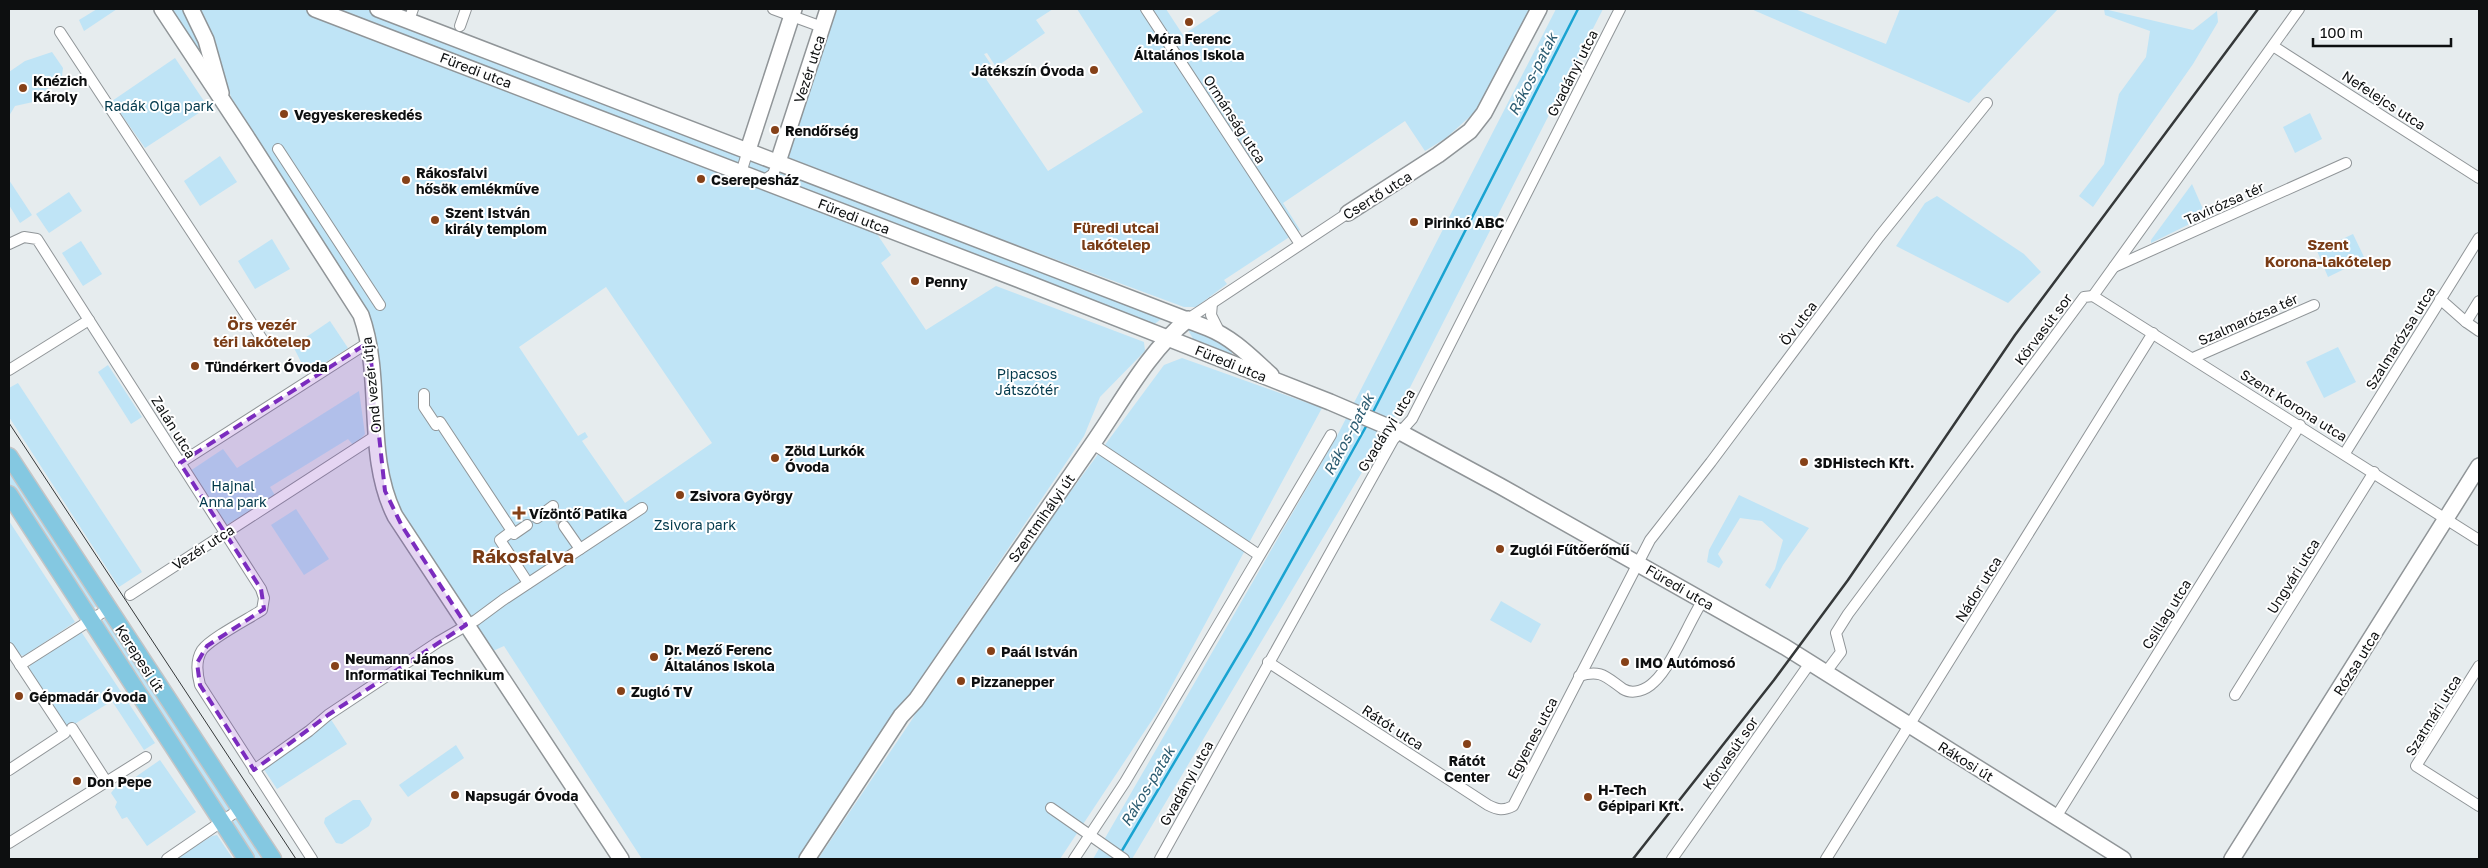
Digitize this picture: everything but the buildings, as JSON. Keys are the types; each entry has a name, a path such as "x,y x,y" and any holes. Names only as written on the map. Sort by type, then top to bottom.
{"main road":[{"name":"Ond vezér útja","path":"162,9 354,302 369,342 381,478 390,506 466,626 621,859"},
{"name":"Ond vezér útja","path":"192,9 206,40 218,76 223,102"},
{"name":"Füredi utca","path":"315,9 1168,338 1400,432 1636,562 1810,663"},
{"name":"Füredi utca","path":"378,9 411,14 778,162 1220,333 1242,348 1280,383"},
{"name":"Vezér utca","path":"778,162 828,9"},
{"name":"Csertő utca","path":"1348,213 1438,155 1470,131 1484,113 1539,9"},
{"path":"748,150 793,12"},
{"name":"Csertő utca","path":"1168,338 1188,320"},
{"name":"Szentmihályi út","path":"807,859 906,710 916,700 1092,444 1122,397 1168,338"},
{"name":"Kerepesi út","path":"9,456 273,859"},
{"name":"Rózsa utca","path":"2232,859 2479,466"},
{"name":"Kerepesi út","path":"9,494 246,859"},
{"name":"Rákosi út","path":"1810,663 2123,859"},
{"name":"Szentmihályi út","path":"818,859 836,817"}],"street":[{"path":"460,26 466,9"},
{"path":"773,9 793,12 822,27"},
{"name":"Ormánság utca","path":"1146,9 1300,244"},
{"name":"Gvadányi utca","path":"1160,859 1393,440 1412,419 1620,9"},
{"name":"Körvasút sor","path":"1826,672 1841,652 1836,633 1848,614 2084,297 2093,296 2299,9"},
{"path":"60,32 264,342"},
{"path":"189,52 200,47 206,40"},
{"name":"Nefelejcs utca","path":"2273,46 2479,178"},
{"name":"Öv utca","path":"1636,562 1650,540 1711,462 1878,237 1987,103"},
{"path":"278,148 380,305"},
{"path":"741,173 748,150"},
{"name":"Vezér utca","path":"763,181 773,174 778,162"},
{"name":"Tavirózsa tér","path":"2113,268 2346,163"},
{"name":"Csertő utca","path":"1188,320 1348,213"},
{"name":"Zalán utca","path":"9,244 24,237 37,239 261,588 264,605 262,610 202,651 197,671 200,685 312,859"},
{"name":"Szalmarózsa utca","path":"2345,453 2479,238"},
{"name":"Szent Korona utca","path":"2093,296 2345,453 2479,540"},
{"path":"2440,299 2479,331"},
{"path":"2466,322 2479,301"},
{"name":"Füredi utca","path":"1212,303 1211,315 1220,333"},
{"name":"Szalmarózsa tér","path":"2193,358 2314,304"},
{"path":"9,370 88,320"},
{"name":"Nádor utca","path":"1826,859 2153,333"},
{"path":"180,463 369,342"},
{"path":"424,394 424,407 436,425 440,422 514,534 527,525"},
{"name":"Csillag utca","path":"2056,817 2300,425"},
{"name":"Vezér utca","path":"130,594 377,435"},
{"path":"1074,859 1125,782 1331,436"},
{"path":"1092,444 1259,555"},
{"name":"Ungvári utca","path":"2235,695 2374,472"},
{"path":"538,518 553,506"},
{"path":"254,770 309,731 328,715 466,626 642,508"},
{"path":"564,526 580,549"},
{"path":"512,531 500,540 528,583"},
{"name":"Egyenes utca","path":"1506,810 1513,806 1636,562"},
{"path":"1579,676 1592,672 1602,674 1626,691 1636,692 1646,688 1655,682 1663,670 1703,600"},
{"path":"20,665 108,609"},
{"path":"9,648 65,733 9,770"},
{"name":"Rátót utca","path":"1268,662 1488,805 1497,810 1506,810"},
{"name":"Körvasút sor","path":"1672,859 1810,663"},
{"name":"Szatmári utca","path":"2479,666 2416,766 2479,806"},
{"path":"72,728 106,782"},
{"path":"9,843 146,757"},
{"path":"1051,808 1124,859"},
{"path":"167,859 240,809"}],"highlighted area":[{"path":"369,342 385,491 402,526 466,625 328,715 254,770 200,685 197,663 207,646 264,609 261,589 180,463"}],"green space":[{"path":"97,9 117,9 84,31 79,20"},
{"path":"162,9 192,9 218,76"},
{"path":"200,9 308,9 873,228 891,255 881,263 926,330 996,286 1144,342 1145,351 1100,397 1084,436 799,859 642,859 504,646 493,651 398,508 387,477 379,376 367,310 231,97","holes":["606,287 712,443 625,503 582,441 588,437 585,432 578,436 519,347"]},
{"path":"331,9 369,9 1165,316 1152,326"},
{"path":"836,9 1053,9 1036,20 1045,33 996,67 987,53 984,54 994,69 984,76 1048,171 1143,112 1077,9 1166,9 1183,35 1222,9 1532,9 1488,94 1475,112 1446,138 1425,151 1405,121 1283,203 1300,230 1224,280 1227,284 1196,307 1184,307 787,160"},
{"path":"1556,9 1603,9 1396,415 1132,859 1093,859 1338,434"},
{"path":"1751,9 1795,9 1886,44 1900,9 2058,9 1969,103"},
{"path":"2104,9 2193,30 2217,11 2218,22 2193,64 2093,207 2079,196 2104,164 2119,94 2146,57 2150,31 2105,15"},
{"path":"52,52 63,68 62,76 33,102 15,106 9,116 9,72 25,61"},
{"name":"Radák Olga park","path":"175,58 208,107 145,148 112,101"},
{"path":"2310,113 2322,139 2295,153 2283,127"},
{"path":"220,156 237,182 200,206 184,181"},
{"path":"9,180 32,215 20,223 9,205"},
{"path":"2192,184 2206,216 2151,243 2151,240"},
{"path":"69,192 82,211 49,233 36,214"},
{"path":"1937,196 2024,254 2041,272 2008,303 1896,246 1925,203"},
{"path":"2353,234 2365,259 2328,277 2317,251"},
{"path":"272,239 290,269 255,289 238,261"},
{"path":"81,241 102,274 83,286 62,253"},
{"path":"330,321 348,348 307,374 293,346"},
{"path":"1191,326 1232,349 1232,356 1196,344 1188,330"},
{"path":"2338,347 2356,382 2324,398 2306,362"},
{"path":"1182,358 1322,408 1158,711 1060,859 818,859 913,718 923,698 974,622 1164,365"},
{"path":"108,365 142,417 131,424 98,372"},
{"path":"18,383 142,572 119,587 9,417 9,388"},
{"name":"Hajnal Anna park","path":"359,391 365,434 354,446 348,439 270,487 276,497 226,525 190,471 223,449 237,468"},
{"path":"9,468 98,605 91,610 9,485"},
{"path":"1739,495 1809,528 1783,565 1770,589 1765,585 1775,569 1783,540 1762,521 1740,518 1718,554 1723,562 1719,568 1707,562 1709,550"},
{"path":"296,509 329,559 304,575 271,525"},
{"path":"9,521 75,622 24,656 17,654 9,642"},
{"path":"1501,601 1541,624 1531,643 1490,620"},
{"path":"107,618 232,808 224,814 99,623"},
{"path":"80,630 155,743 144,750 112,701 73,725 66,725 29,670 31,662"},
{"path":"328,715 347,744 277,789 261,765"},
{"path":"456,745 464,758 408,797 399,785"},
{"path":"160,760 196,812 147,846 127,817 122,819 115,807 117,802 111,793 118,784 121,787"},
{"path":"353,800 360,800 372,819 369,826 342,844 336,843 324,823 325,818"},
{"path":"239,818 266,859 254,859 230,823"},
{"path":"217,835 233,859 175,859 212,836"}],"waterway":[{"name":"Rákos-patak","path":"1372,414 1578,9"},
{"name":"Rákos-patak","path":"1120,854 1251,633 1368,423"}],"tunnel":[{"path":"559,518 564,526"}],"tram line":[{"path":"9,423 296,859"}],"railway":[{"path":"1633,859 1774,680 1848,580 2015,335 2258,9"}],"place":[{"name":"Móra Ferenc Általános Iskola","path":"1189,22"},
{"name":"Játékszín Óvoda","path":"1094,70"},
{"name":"Knézich Károly","path":"23,88"},
{"name":"Vegyeskereskedés","path":"284,114"},
{"name":"Rendőrség","path":"775,130"},
{"name":"Cserepesház","path":"701,179"},
{"name":"Rákosfalvi hősök emlékműve","path":"406,180"},
{"name":"Szent István király templom","path":"435,220"},
{"name":"Pirinkó ABC","path":"1414,222"},
{"name":"Penny","path":"915,281"},
{"name":"Tündérkert Óvoda","path":"195,366"},
{"name":"Zöld Lurkók Óvoda","path":"775,458"},
{"name":"3DHistech Kft.","path":"1804,462"},
{"name":"Zsivora György","path":"680,495"},
{"name":"Vízöntő Patika","path":"519,513"},
{"name":"Zuglói Fűtőerőmű","path":"1500,549"},
{"name":"Paál István","path":"991,651"},
{"name":"Dr. Mező Ferenc Általános Iskola","path":"654,657"},
{"name":"IMO Autómosó","path":"1625,662"},
{"name":"Neumann János Informatikai Technikum","path":"335,666"},
{"name":"Pizzanepper","path":"961,681"},
{"name":"Zugló TV","path":"621,691"},
{"name":"Gépmadár Óvoda","path":"19,696"},
{"name":"Rátót Center","path":"1467,744"},
{"name":"Don Pepe","path":"77,781"},
{"name":"Napsugár Óvoda","path":"455,795"},
{"name":"H-Tech Gépipari Kft.","path":"1588,797"}],"district":[{"name":"Füredi utcai lakótelep","path":"1116,236"},
{"name":"Szent Korona-lakótelep","path":"2328,252"},
{"name":"Örs vezér téri lakótelep","path":"262,332"},
{"name":"Rákosfalva","path":"523,555"}],"park label":[{"name":"Pipacsos Játszótér","path":"1027,382"},
{"name":"Zsivora park","path":"695,524"}]}
